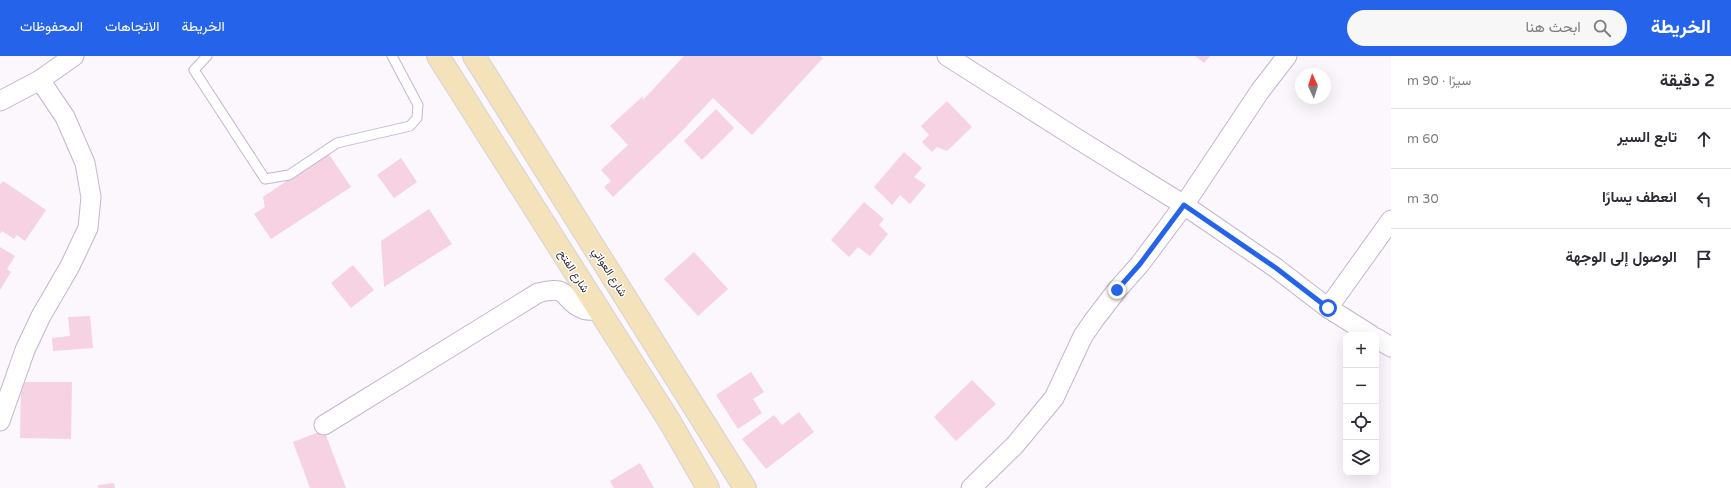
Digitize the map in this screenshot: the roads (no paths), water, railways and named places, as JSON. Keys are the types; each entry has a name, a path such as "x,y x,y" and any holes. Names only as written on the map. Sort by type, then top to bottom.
{"main road":[{"name":"شارع الفتح","path":"438,56 670,422 708,488"},
{"name":"شارع العواتي","path":"474,56 746,488"},
{"path":"466,99 490,81"}],"street":[{"path":"0,100 40,80 74,56"},
{"path":"947,56 1184,205 1276,268 1328,308 1366,332"},
{"path":"971,488 1015,445 1054,398 1073,361 1083,336 1184,205 1260,91 1287,56"},
{"path":"0,421 25,350 41,316 70,266 88,228 91,197 85,162 66,117 40,80"},
{"path":"1328,308 1391,220"},
{"path":"324,425 538,293 552,290 563,292 572,303 584,310 599,310"},
{"path":"1379,340 1391,347"}],"lane":[{"path":"207,56 194,70 265,179 289,175 337,144 410,126 417,118 418,105 392,56"}]}
